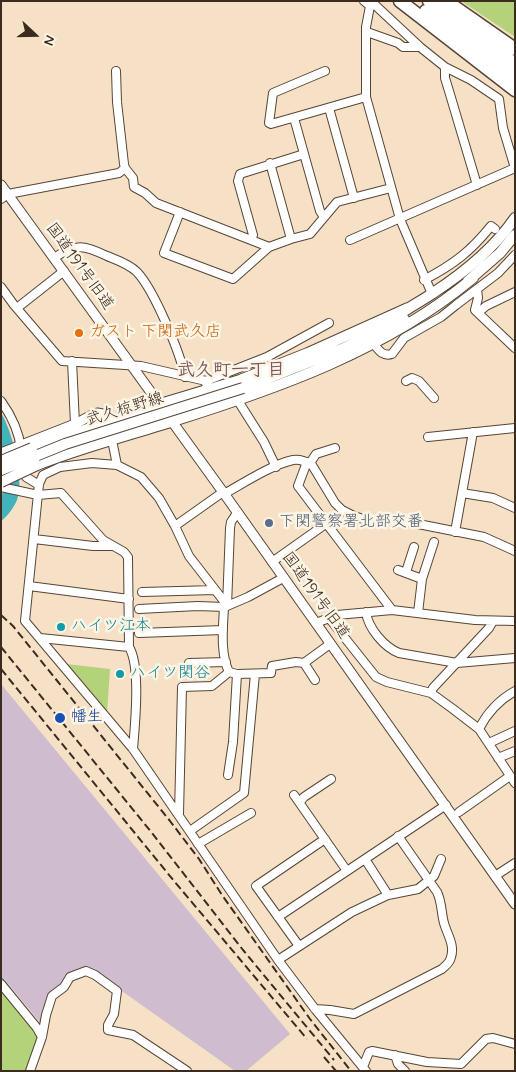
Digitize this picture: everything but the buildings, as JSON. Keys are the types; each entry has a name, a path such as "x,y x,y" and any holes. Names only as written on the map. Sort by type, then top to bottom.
{"highway":[{"path":"400,1 515,90"},
{"path":"413,1 485,56 515,76"},
{"path":"429,1 515,64"},
{"path":"446,1 515,48"}],"main road":[{"name":"武久椋野線","path":"342,349 432,294 474,262 515,218"},
{"name":"武久椋野線","path":"1,470 66,444 243,388 342,349 422,310 472,278 500,253 515,234"},
{"path":"1,485 37,465 172,422 277,385 374,343 424,314 472,278"},
{"path":"1,461 32,448 160,404 207,385 240,380 308,353 408,308"}],"street":[{"path":"350,240 400,219 406,214 515,168 503,128 499,99 471,80 445,66 420,47 375,5 367,3 366,97 400,219 424,280 432,294"},
{"path":"367,32 404,47 420,47"},
{"path":"445,66 447,84 477,185"},
{"path":"116,71 117,102 125,168 133,178 134,187 145,193 156,203 269,247"},
{"path":"325,71 272,93 269,123 294,118 366,97"},
{"path":"329,108 354,198"},
{"path":"294,118 320,211 324,217"},
{"path":"251,240 253,235 238,181 240,174 304,154"},
{"path":"270,164 291,239"},
{"path":"5,197 119,173 125,168"},
{"name":"国道191号旧道","path":"1,184 5,197 64,271 160,404 515,904"},
{"path":"180,212 164,253 233,279 269,247 310,234 337,202 391,188"},
{"path":"424,280 458,260 477,243 491,226 495,229"},
{"path":"54,258 61,253 86,247 127,265 137,273 160,312 185,377"},
{"path":"374,343 381,353 386,355 392,354 404,338 441,316 498,273 515,256"},
{"path":"17,308 64,271"},
{"path":"1,287 62,361 131,365 185,377 207,385 329,323"},
{"path":"477,289 478,298 475,310 515,348"},
{"path":"479,312 486,306 515,292"},
{"path":"72,361 75,424"},
{"path":"406,381 412,378 419,381 434,398"},
{"path":"207,385 213,408"},
{"path":"1,401 12,416 24,474 28,479 39,485"},
{"path":"240,404 264,442 276,467"},
{"path":"1,453 75,424 97,413 103,414 118,430 129,435"},
{"path":"428,438 515,428"},
{"path":"455,532 469,460 472,432"},
{"path":"112,440 117,465"},
{"path":"336,448 316,454 308,463 298,486 392,610"},
{"path":"175,526 224,493 263,472 296,460 308,463 335,504 348,514 369,521 384,522 397,520 484,537 513,550 515,541"},
{"path":"226,605 189,556 175,526 151,487 133,472 117,465 92,463 60,467 43,475 39,485 25,620 132,749 179,814 278,960 315,1009 365,1069"},
{"path":"1,485 38,495 61,493 103,540 124,552 128,557 129,647 133,653 136,670 132,749"},
{"path":"462,493 493,498 515,508"},
{"path":"228,775 233,742 233,673 226,662 223,630 230,528 233,518 237,514"},
{"path":"272,562 326,523"},
{"path":"34,539 94,546 112,546"},
{"path":"418,613 422,579 434,542"},
{"path":"414,547 402,571 422,579"},
{"path":"139,609 226,605 273,585 283,578"},
{"path":"29,586 128,599"},
{"path":"142,592 215,590"},
{"path":"316,624 337,615 392,610 493,621 515,621"},
{"path":"366,612 368,621 392,650 399,653 457,663 515,658"},
{"path":"329,618 376,677 387,682 431,693 479,729 489,743 513,780 459,812"},
{"path":"431,693 433,688 489,628 493,621"},
{"path":"139,633 223,630"},
{"path":"40,638 129,647"},
{"path":"179,814 182,687 212,686 233,673 271,673 272,666 296,662 304,663 330,644"},
{"path":"190,663 226,662"},
{"path":"304,663 314,680"},
{"path":"190,831 244,793 255,674"},
{"path":"479,729 488,713 515,690"},
{"path":"489,743 515,730"},
{"path":"498,758 515,751"},
{"path":"300,802 304,797 331,779"},
{"path":"294,795 347,871"},
{"path":"278,917 446,805"},
{"path":"198,844 251,813"},
{"path":"315,1009 354,1014 442,969 450,962 452,946 445,926 441,900 398,836"},
{"path":"299,946 256,886 325,839"},
{"path":"365,859 388,895"},
{"path":"278,960 345,916 388,895 418,890 434,876 441,859"},
{"path":"495,876 515,863"},
{"path":"30,1071 42,1037 47,1007 52,996 64,987 70,977 82,972 89,972 117,991 114,1014 108,1025 108,1030 133,1035 186,1071"},
{"path":"1,984 37,1028 42,1037"},
{"path":"365,1069 369,1052 372,1050 427,1062 461,1064 476,1048 490,1038 515,1044"},
{"path":"396,1055 398,1064 405,1071"},
{"path":"454,1064 462,1071"}],"shaded area":[{"path":"1,684 290,1034 246,1071 235,1071 119,989 85,970 58,989 42,1025 1,975"}],"green space":[{"path":"461,1 515,1 515,37"},
{"path":"66,664 110,669 107,714"},
{"path":"1,988 38,1036 27,1071 1,1071"}],"water":[{"path":"1,413 9,431 16,456 19,492 17,500 6,517 1,521 1,497 5,487 5,469 1,451"}],"waterway":[{"path":"1,977 26,1009"}],"railway":[{"path":"1,615 13,626 170,821 199,859 222,895 310,1019 351,1071"},
{"path":"1,647 152,833 243,950 334,1060"},
{"path":"1,669 174,881 307,1039"},
{"path":"324,1057 336,1071"}],"place":[{"name":"ガスト 下関武久店","path":"79,333"},
{"name":"下関警察署北部交番","path":"269,523"},
{"name":"ハイツ江本","path":"61,627"},
{"name":"ハイツ関谷","path":"120,674"},
{"name":"幡生","path":"60,718"}],"district":[{"name":"武久町一丁目","path":"231,371"}]}
